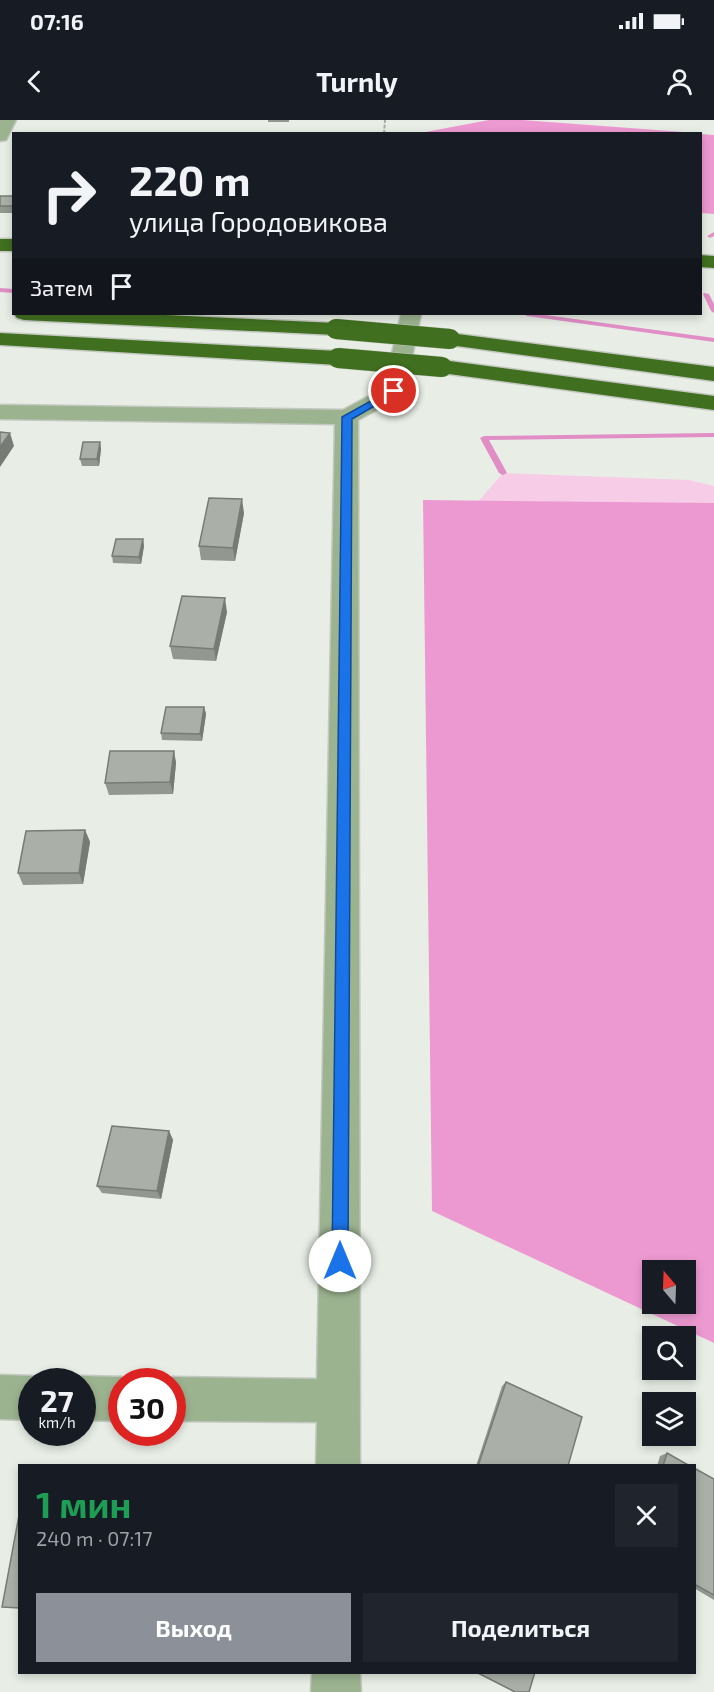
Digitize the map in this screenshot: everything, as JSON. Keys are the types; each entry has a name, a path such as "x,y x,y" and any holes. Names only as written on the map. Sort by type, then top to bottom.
{"highway":[{"path":"55,315 336,329 450,339 714,374"},
{"path":"0,339 338,358 442,367 714,403"}],"street":[{"path":"0,136 8,120"},
{"path":"0,412 347,417 394,391 411,315"},
{"path":"338,1464 347,417"},
{"path":"0,1397 18,1398"},
{"path":"186,1399 339,1401"},
{"path":"336,1674 336,1692"}],"shaded area":[{"path":"489,120 522,120 684,132 425,132"},
{"path":"702,134 714,135 714,214 702,213"},
{"path":"503,473 689,480 714,486 714,620 456,527"},
{"path":"423,500 714,503 714,1343 696,1335 696,1326 678,1326 652,1314 696,1314 696,1260 642,1260 642,1309 432,1211"}],"building":[{"path":"0,196 12,196 12,206 0,206"},
{"path":"0,432 10,433 0,447"},
{"path":"83,442 100,442 97,459 80,459"},
{"path":"209,498 242,499 233,548 199,546"},
{"path":"116,539 143,539 139,557 112,556"},
{"path":"182,596 225,598 214,649 170,646"},
{"path":"166,707 204,707 200,734 161,733"},
{"path":"110,751 174,751 170,782 105,783"},
{"path":"85,830 79,873 18,873 26,831"},
{"path":"112,1126 169,1131 157,1191 97,1186"},
{"path":"506,1382 582,1417 569,1464 479,1464"},
{"path":"667,1453 686,1464 664,1464"},
{"path":"696,1469 714,1479 714,1595 696,1585"},
{"path":"18,1521 18,1608 2,1607"},
{"path":"480,1674 534,1674 529,1692 515,1692"}],"waterway":[{"path":"710,236 714,234"},
{"path":"0,290 12,291"},
{"path":"706,294 714,311"},
{"path":"534,315 714,340"},
{"path":"503,473 484,438 714,435"}],"route":[{"path":"340,1261 347,417 394,391"}]}
